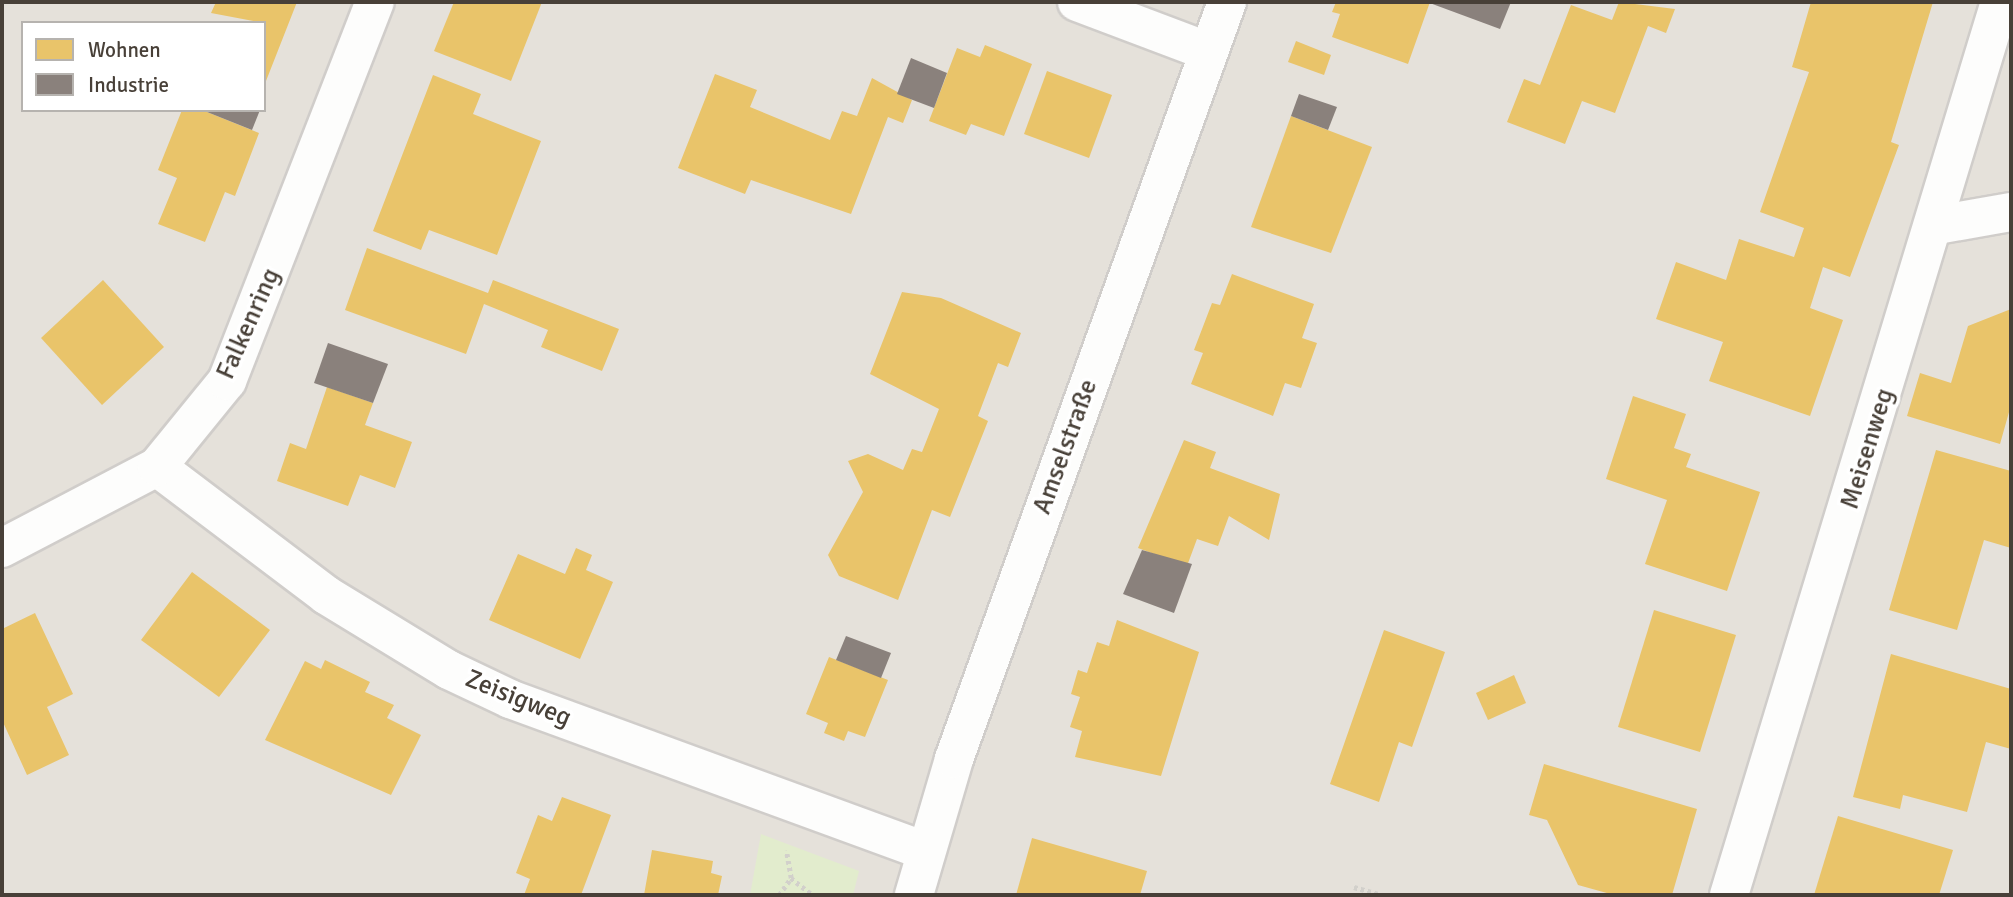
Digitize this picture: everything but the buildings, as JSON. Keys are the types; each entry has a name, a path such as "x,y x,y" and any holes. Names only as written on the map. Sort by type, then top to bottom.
{"street":[{"name":"Falkenring","path":"2,548 157,467 227,381 246,343 375,2"},
{"path":"1077,2 1207,51"},
{"name":"Amselstraße","path":"914,895 923,850 1207,51 1227,2"},
{"name":"Meisenweg","path":"1730,895 1937,225 2000,2"},
{"path":"1937,225 2011,212"},
{"name":"Zeisigweg","path":"157,467 326,595 449,670 510,699 923,850"}],"path":[{"path":"791,878 813,895"},
{"path":"1354,887 1382,895"}],"shaded area":[{"path":"2,2 2011,2 2011,895 2,895"}],"green space":[{"path":"761,834 859,871 853,895 750,895"}]}
